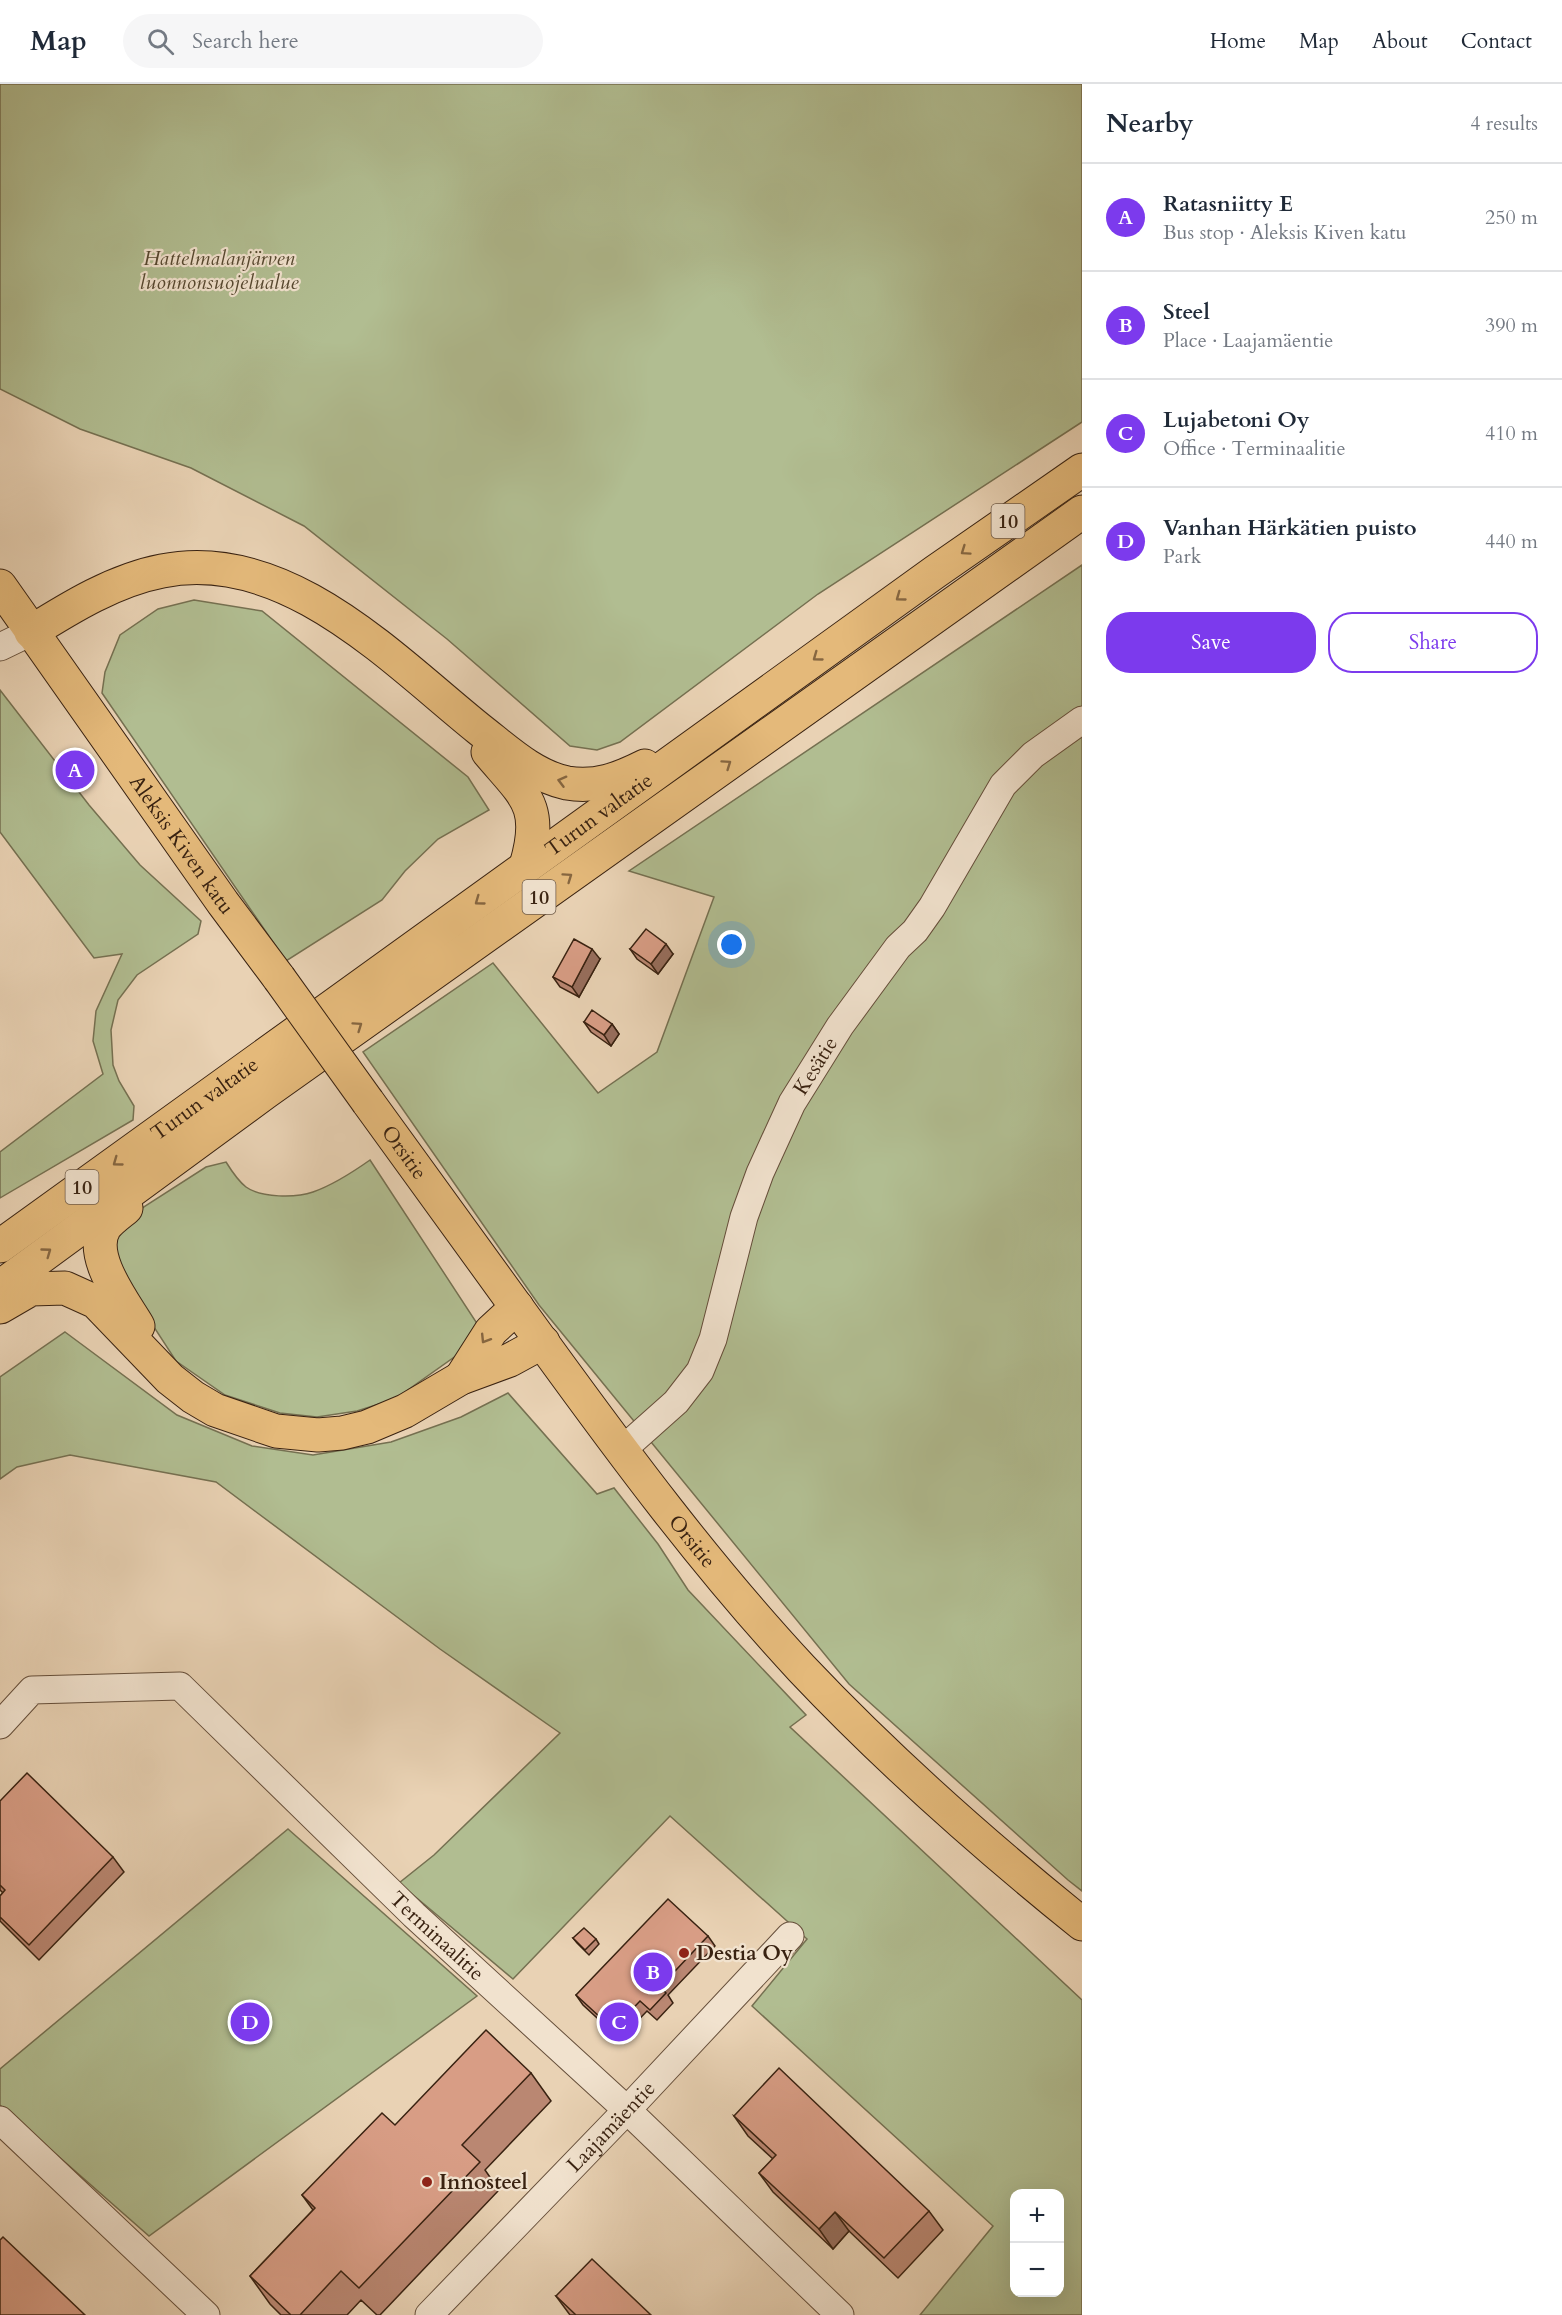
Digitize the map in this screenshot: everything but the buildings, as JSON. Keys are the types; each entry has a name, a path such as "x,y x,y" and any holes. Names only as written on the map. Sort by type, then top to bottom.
{"main road":[{"name":"Turun valtatie","path":"0,1246 718,728 1082,470"},
{"name":"Turun valtatie","path":"0,1287 266,1092 1082,512"},
{"path":"31,632 91,598 128,581 163,571 206,568 243,572 291,590 384,648 518,760 544,776 565,783 584,785 619,779 718,728"},
{"name":"Aleksis Kiven katu","path":"0,586 223,903 368,1101"},
{"path":"449,704 526,797 535,827 526,866"},
{"path":"170,1379 103,1265 101,1239 106,1227 136,1198 172,1172 266,1092"},
{"name":"Orsitie","path":"368,1101 621,1451 667,1511 802,1668 873,1740 985,1845 1082,1924"},
{"path":"0,1307 32,1289 65,1288 96,1302 170,1379 200,1402 241,1421 276,1431 318,1435 342,1434 405,1412 462,1378 510,1360 543,1342"},
{"path":"462,1378 491,1331 517,1307"}],"street":[{"path":"0,647 31,632"},
{"name":"Kesätie","path":"621,1451 676,1402 700,1371 713,1339 744,1217 760,1173 792,1103 840,1026 898,947 915,931 932,907 1003,785 1033,755 1082,720"},
{"name":"Terminaalitie","path":"0,1725 32,1690 180,1686 414,1915 627,2110 840,2315"},
{"name":"Laajamäentie","path":"429,2315 627,2110 790,1936"},
{"path":"0,2120 206,2315"}],"green space":[{"name":"Hattelmalanjärven luonnonsuojelualue","path":"0,84 1082,84 1082,422 818,594 620,742 597,750 570,746 447,639 304,526 191,468 80,429 0,389"},
{"path":"1082,565 1082,1891 849,1684 539,1305 363,1052 493,963 598,1093 657,1052 714,897 629,871"},
{"path":"194,600 262,611 468,777 489,810 438,839 405,871 382,900 286,961 102,693 105,672 120,635 158,609"},
{"path":"0,690 89,805 140,865 201,921 198,934 137,975 118,1000 111,1030 113,1065 119,1081 134,1106 133,1120 0,1198 0,1152 103,1074 93,1041 96,1011 122,954 94,958 0,832"},
{"path":"370,1160 480,1328 474,1343 395,1399 357,1411 317,1417 280,1413 225,1395 176,1361 115,1267 116,1240 120,1228 142,1208 206,1167 226,1162 240,1182 252,1191 288,1196 306,1194 320,1189 343,1178"},
{"path":"65,1332 177,1415 252,1446 313,1455 391,1442 461,1417 508,1393 597,1494 614,1488 658,1544 688,1590 806,1715 790,1727 1082,2000 1082,2315 920,2315 993,2226 752,2006 807,1939 670,1816 513,1979 399,1883 434,1855 560,1733 440,1649 216,1482 70,1455 17,1467 0,1479 0,1377"},
{"path":"288,1829 477,1996 149,2236 0,2105 0,2069"}],"place":[{"name":"Ratasniitty E","path":"75,770"},
{"name":"Destia Oy","path":"684,1953"},
{"name":"Steel","path":"653,1972"},
{"name":"Vanhan Härkätien puisto","path":"250,2022"},
{"name":"Lujabetoni Oy","path":"619,2022"},
{"name":"Innosteel","path":"427,2182"}]}
